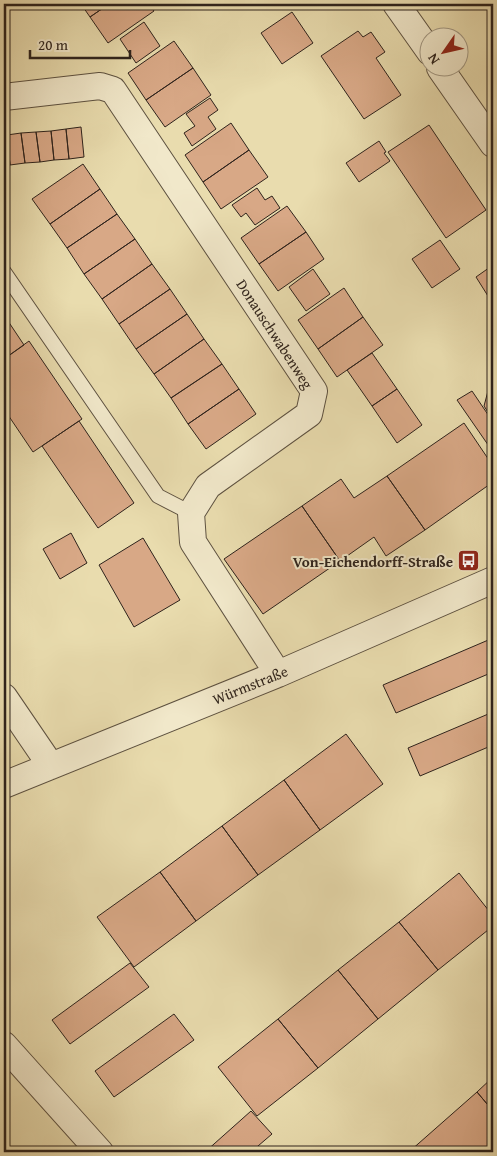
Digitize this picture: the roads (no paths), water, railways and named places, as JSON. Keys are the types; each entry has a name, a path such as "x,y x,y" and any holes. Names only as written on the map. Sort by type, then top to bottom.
{"street":[{"path":"396,4 420,38"},
{"path":"447,78 493,144"},
{"name":"Donauschwabenweg","path":"4,97 100,86 113,90 314,391 309,414 208,486 191,513"},
{"path":"191,513 193,542 278,674"},
{"name":"Würmstraße","path":"4,785 278,674 493,580"},
{"path":"4,697 51,766"},
{"path":"4,1044 100,1152"}],"lane":[{"path":"4,272 158,496 191,513"}],"place":[{"name":"Von-Eichendorff-Straße","path":"469,561"}]}
